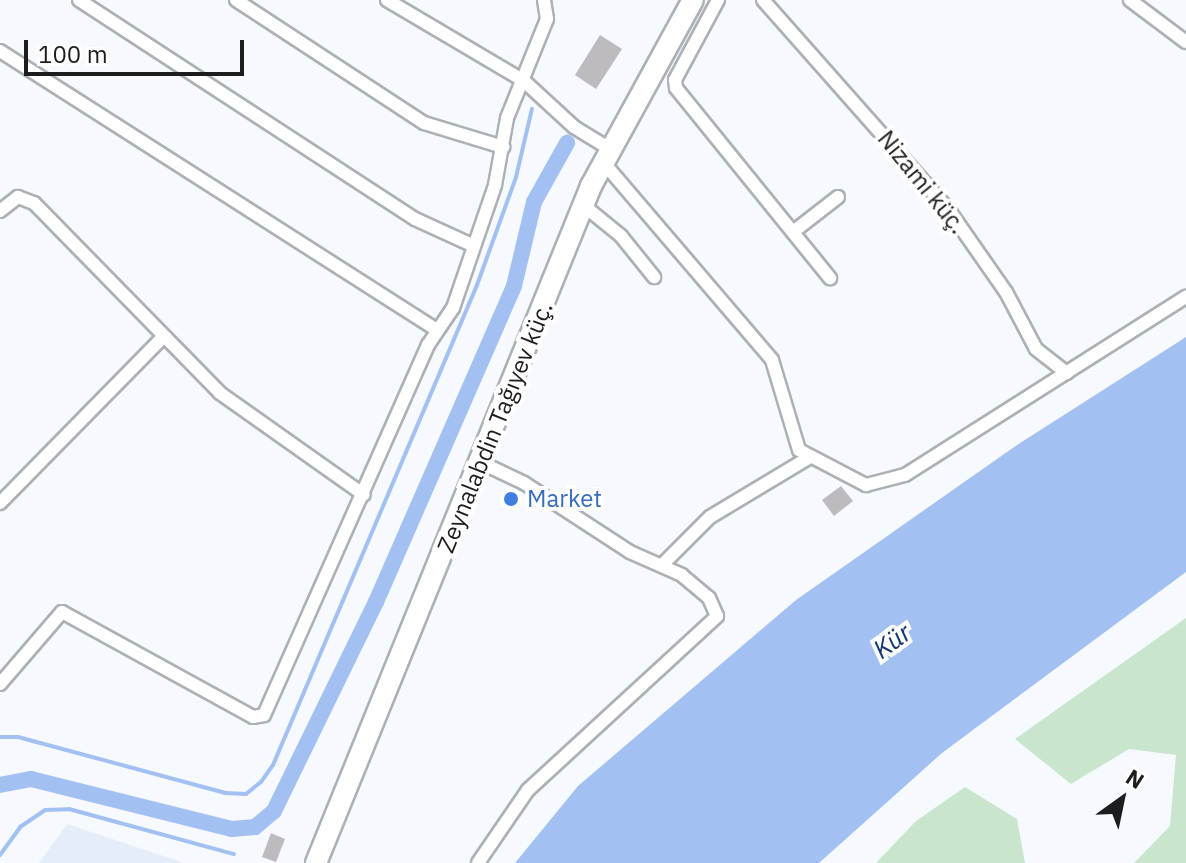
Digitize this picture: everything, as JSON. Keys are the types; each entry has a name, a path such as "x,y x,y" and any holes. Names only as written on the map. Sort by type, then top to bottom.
{"main road":[{"name":"Zeynalabdin Tağıyev küç.","path":"316,863 482,463 583,205 693,0"}],"street":[{"path":"79,0 415,219 474,246"},
{"path":"236,0 424,123 503,147"},
{"path":"387,0 524,81 607,156 772,360 792,439 810,457 853,482 883,483 905,475 1186,297"},
{"path":"0,684 62,612 259,718 269,708 437,330 453,308 503,147 507,118 547,19 544,0"},
{"path":"718,0 675,80 676,88 830,278"},
{"name":"Nizami küç.","path":"763,0 948,209 1006,292 1036,349 1067,373"},
{"path":"1130,0 1186,42"},
{"path":"0,51 437,330"},
{"path":"0,211 18,197 34,203 163,337 250,417 364,495"},
{"path":"793,232 838,197"},
{"path":"583,205 621,236 654,277"},
{"path":"0,503 163,337"},
{"path":"663,564 710,517 810,457"},
{"path":"478,863 528,790 713,623 717,609 709,598 663,564 630,552 524,483 482,463"}],"shaded area":[{"path":"67,824 184,863 39,863"}],"green space":[{"path":"1186,618 1186,863 1134,863 1170,826 1176,755 1129,749 1071,784 1015,739"},
{"path":"965,787 1017,819 1025,863 876,863 916,821"}],"water":[{"name":"Kür","path":"1186,337 1186,572 942,753 819,863 515,863 578,786 796,600 1017,445"}],"building":[{"path":"600,35 622,49 596,89 575,75"},
{"path":"841,486 853,501 834,516 822,500"},
{"path":"271,833 285,839 276,862 262,857"}],"waterway":[{"path":"0,737 18,737 225,793 246,794 261,782 273,765 477,285 516,177 532,109"},
{"path":"0,785 31,779 232,829 255,827 274,811 376,602 514,286 534,202 567,143"},
{"path":"0,855 20,827 45,810 69,809 234,854"}],"place":[{"name":"Market","path":"511,499"}]}
